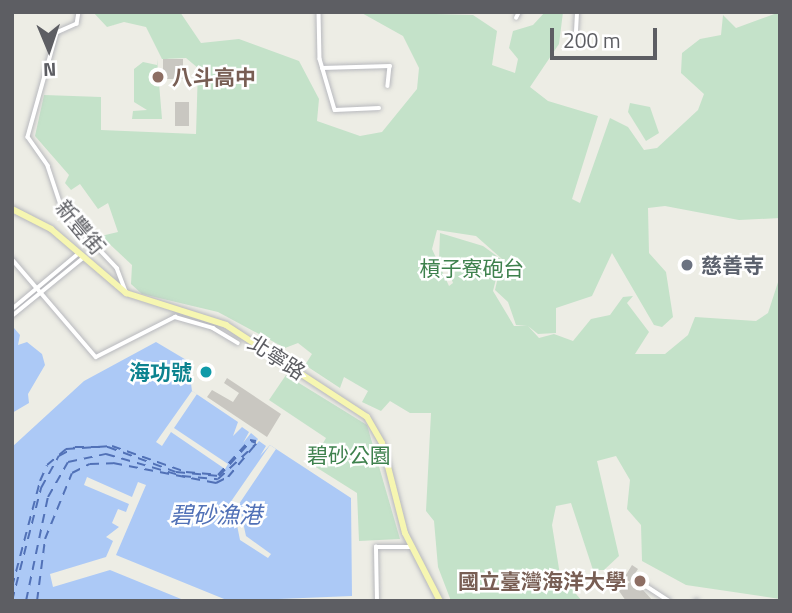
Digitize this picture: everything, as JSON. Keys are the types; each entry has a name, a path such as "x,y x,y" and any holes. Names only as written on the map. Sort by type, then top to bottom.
{"main road":[{"name":"北寧路","path":"12,209 51,229 127,293 226,325 367,417 382,443 411,547 440,601"}],"street":[{"name":"新豐街","path":"79,12 77,24 57,33 28,137 48,166 63,212 117,268 127,293"},
{"path":"319,12 322,68 335,110 379,107"},
{"path":"516,18 519,12"},
{"path":"576,32 577,12"},
{"path":"322,68 390,66 388,86"},
{"path":"12,309 80,256"},
{"path":"12,316 42,293 80,256"},
{"path":"12,259 96,357 175,317 213,328 238,343"},
{"path":"377,601 376,547 411,547"},
{"path":"640,582 666,600"}],"green space":[{"name":"槓子寮砲台","path":"93,12 180,12 201,43 239,39 299,61 319,99 317,121 360,136 382,132 417,89 419,68 403,36 360,12 473,15 497,31 492,65 515,73 518,59 509,48 513,31 533,25 545,12 563,12 559,44 530,87 548,101 598,116 572,199 580,203 610,118 628,127 644,150 657,148 698,110 704,94 681,73 682,53 700,39 721,35 723,15 736,28 780,12 780,218 739,220 665,206 648,208 649,253 666,272 673,317 662,327 654,325 612,253 592,296 556,308 556,333 538,334 528,326 539,338 554,334 573,341 591,319 610,315 623,297 633,296 627,303 649,332 635,354 665,354 688,335 695,317 756,321 768,313 780,276 780,599 686,585 642,561 641,525 627,509 630,480 616,456 597,461 619,556 604,570 593,570 571,503 556,506 552,525 560,575 582,601 451,601 438,567 434,521 426,511 431,413 410,413 390,401 381,411 362,402 368,391 344,377 340,388 305,365 312,354 298,343 285,348 218,312 142,294 131,284 132,265 101,236 118,232 108,203 98,209 80,184 71,190 65,183 69,175 35,136 44,95 101,97 101,130 196,134 198,68 186,58 162,59 146,27 124,22 107,27","holes":["437,230 476,236 502,259 495,290 508,302 516,325 527,326 514,326 493,291 501,259 483,246 440,233 439,260 447,266 453,283 449,286 432,249"]},
{"path":"157,59 162,119 132,119 133,111 147,110 134,102 134,69 143,62 157,65"},
{"path":"630,103 650,107 659,133 646,141 628,112"},
{"name":"碧砂公園","path":"286,375 367,425 400,539 359,541 357,493 311,464 326,438 269,400"}],"water":[{"path":"14,328 20,335 18,345 27,342 42,354 45,365 28,394 29,403 12,413"},
{"name":"碧砂漁港","path":"156,342 188,361 192,391 238,422 233,436 242,427 249,432 243,443 251,433 258,439 252,449 259,441 266,446 260,456 270,445 351,498 352,596 229,601 116,555 146,485 138,482 132,497 87,477 84,485 129,504 126,512 118,509 112,523 119,527 106,537 113,541 106,557 50,574 53,587 110,570 186,601 12,601 12,447 84,381"}],"pier":[{"path":"192,391 197,394 174,428 228,464 225,469 171,432 162,446 156,442"},
{"path":"270,445 276,449 239,504 246,536 271,554 268,558 240,540 232,500"}],"building":[{"path":"163,59 183,59 183,79 163,79"},
{"path":"175,102 189,102 189,126 175,126"},
{"path":"227,378 281,414 267,437 207,397 212,390 233,402 239,393 224,383"},
{"path":"632,565 638,569 632,578 653,601 626,601 619,591 630,582 624,578"}],"ferry route":[{"path":"12,587 40,481 47,465 66,449 112,446 186,472 218,475 250,440 256,441"},
{"path":"12,601 41,488 59,456 75,447 108,447 176,472 219,476 251,441 256,443"},
{"path":"26,601 48,497 68,462 106,454 182,476 218,479 256,444"},
{"path":"37,601 45,539 72,473 90,464 113,463 216,483 228,477 255,445"}],"place":[{"name":"八斗高中","path":"158,77"},
{"name":"慈善寺","path":"687,265"},
{"name":"海功號","path":"206,372"},
{"name":"國立臺灣海洋大學","path":"640,581"}]}
